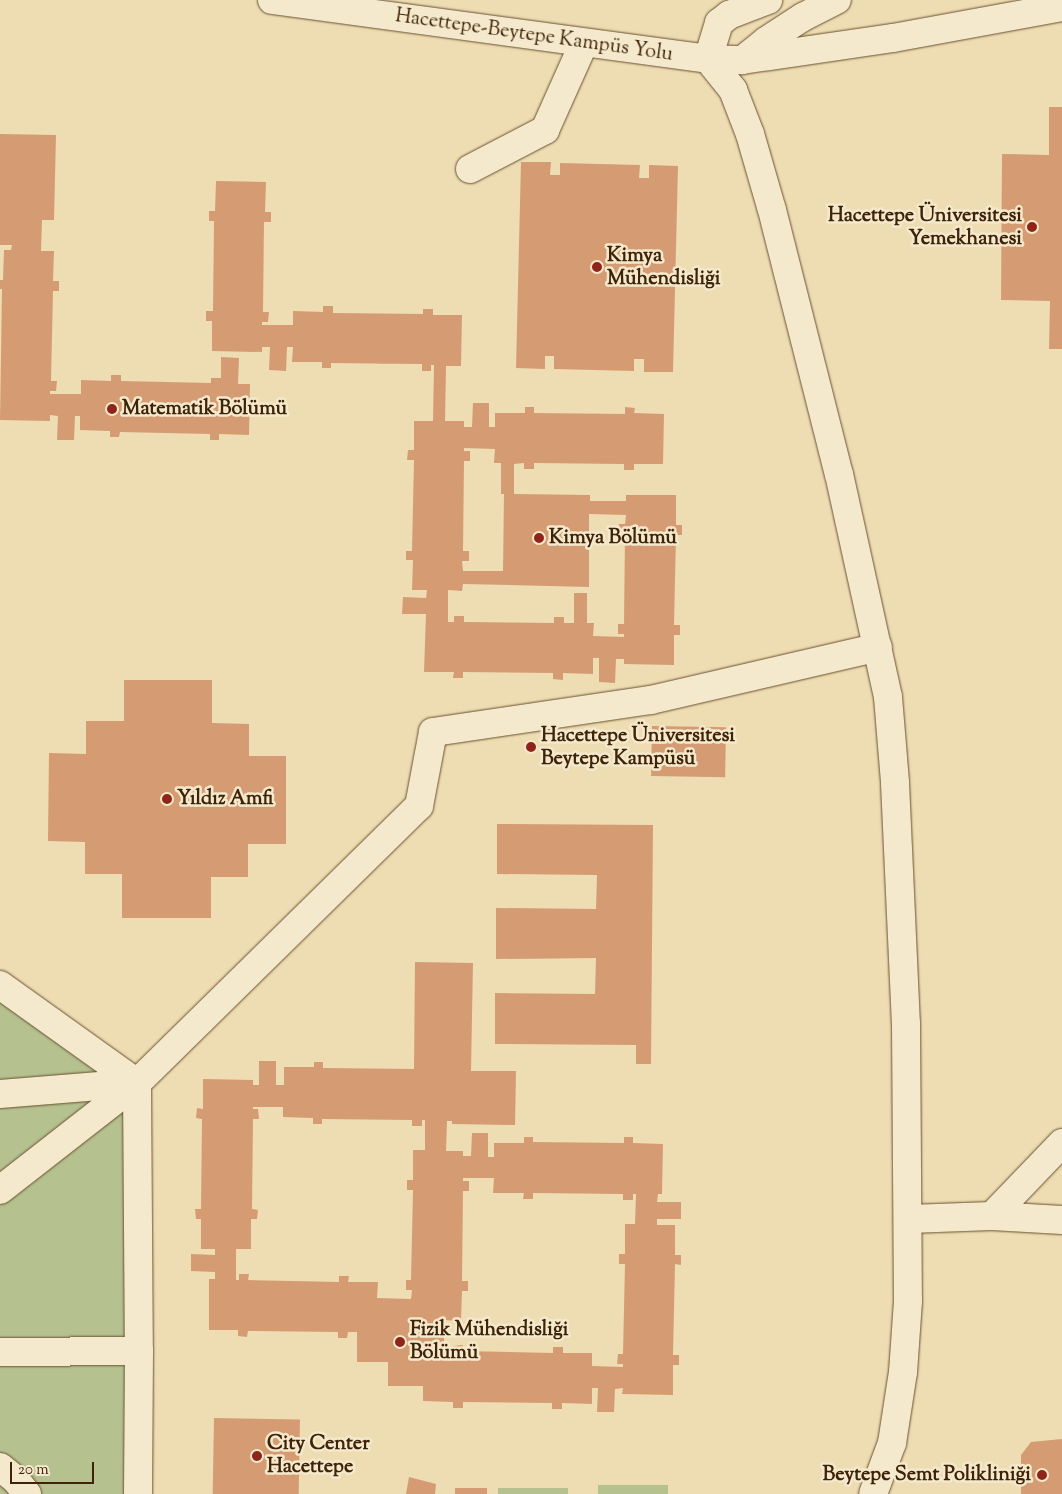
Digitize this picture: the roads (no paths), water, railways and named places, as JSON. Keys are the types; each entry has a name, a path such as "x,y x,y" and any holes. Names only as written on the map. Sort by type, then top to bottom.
{"street":[{"name":"Hacettepe-Beytepe Kampüs Yolu","path":"272,0 708,59 742,60 893,38 1062,7"},
{"path":"768,0 729,15 719,23 708,59 733,90 750,134 805,333 878,647 888,698 895,783 906,1024 909,1219 908,1301 903,1372 892,1442 873,1494"},
{"path":"742,60 766,41 803,17 837,0"},
{"path":"470,168 545,130 584,42"},
{"path":"0,1190 136,1083 419,806 433,732 651,700 878,647"},
{"path":"0,985 136,1083"},
{"path":"0,1094 136,1083"},
{"path":"136,1083 139,1351 138,1494"},
{"path":"992,1216 1062,1143"},
{"path":"909,1219 992,1216 1062,1220"},
{"path":"0,1352 139,1351"},
{"path":"0,1467 16,1480 27,1494"}],"place":[{"name":"Hacettepe Üniversitesi Yemekhanesi","path":"1032,227"},
{"name":"Kimya Mühendisliği","path":"597,267"},
{"name":"Matematik Bölümü","path":"112,409"},
{"name":"Kimya Bölümü","path":"539,538"},
{"name":"Hacettepe Üniversitesi Beytepe Kampüsü","path":"531,747"},
{"name":"Yıldız Amfi","path":"167,799"},
{"name":"Fizik Mühendisliği Bölümü","path":"400,1342"},
{"name":"City Center Hacettepe","path":"257,1456"},
{"name":"Beytepe Semt Polikliniği","path":"1042,1475"}]}
